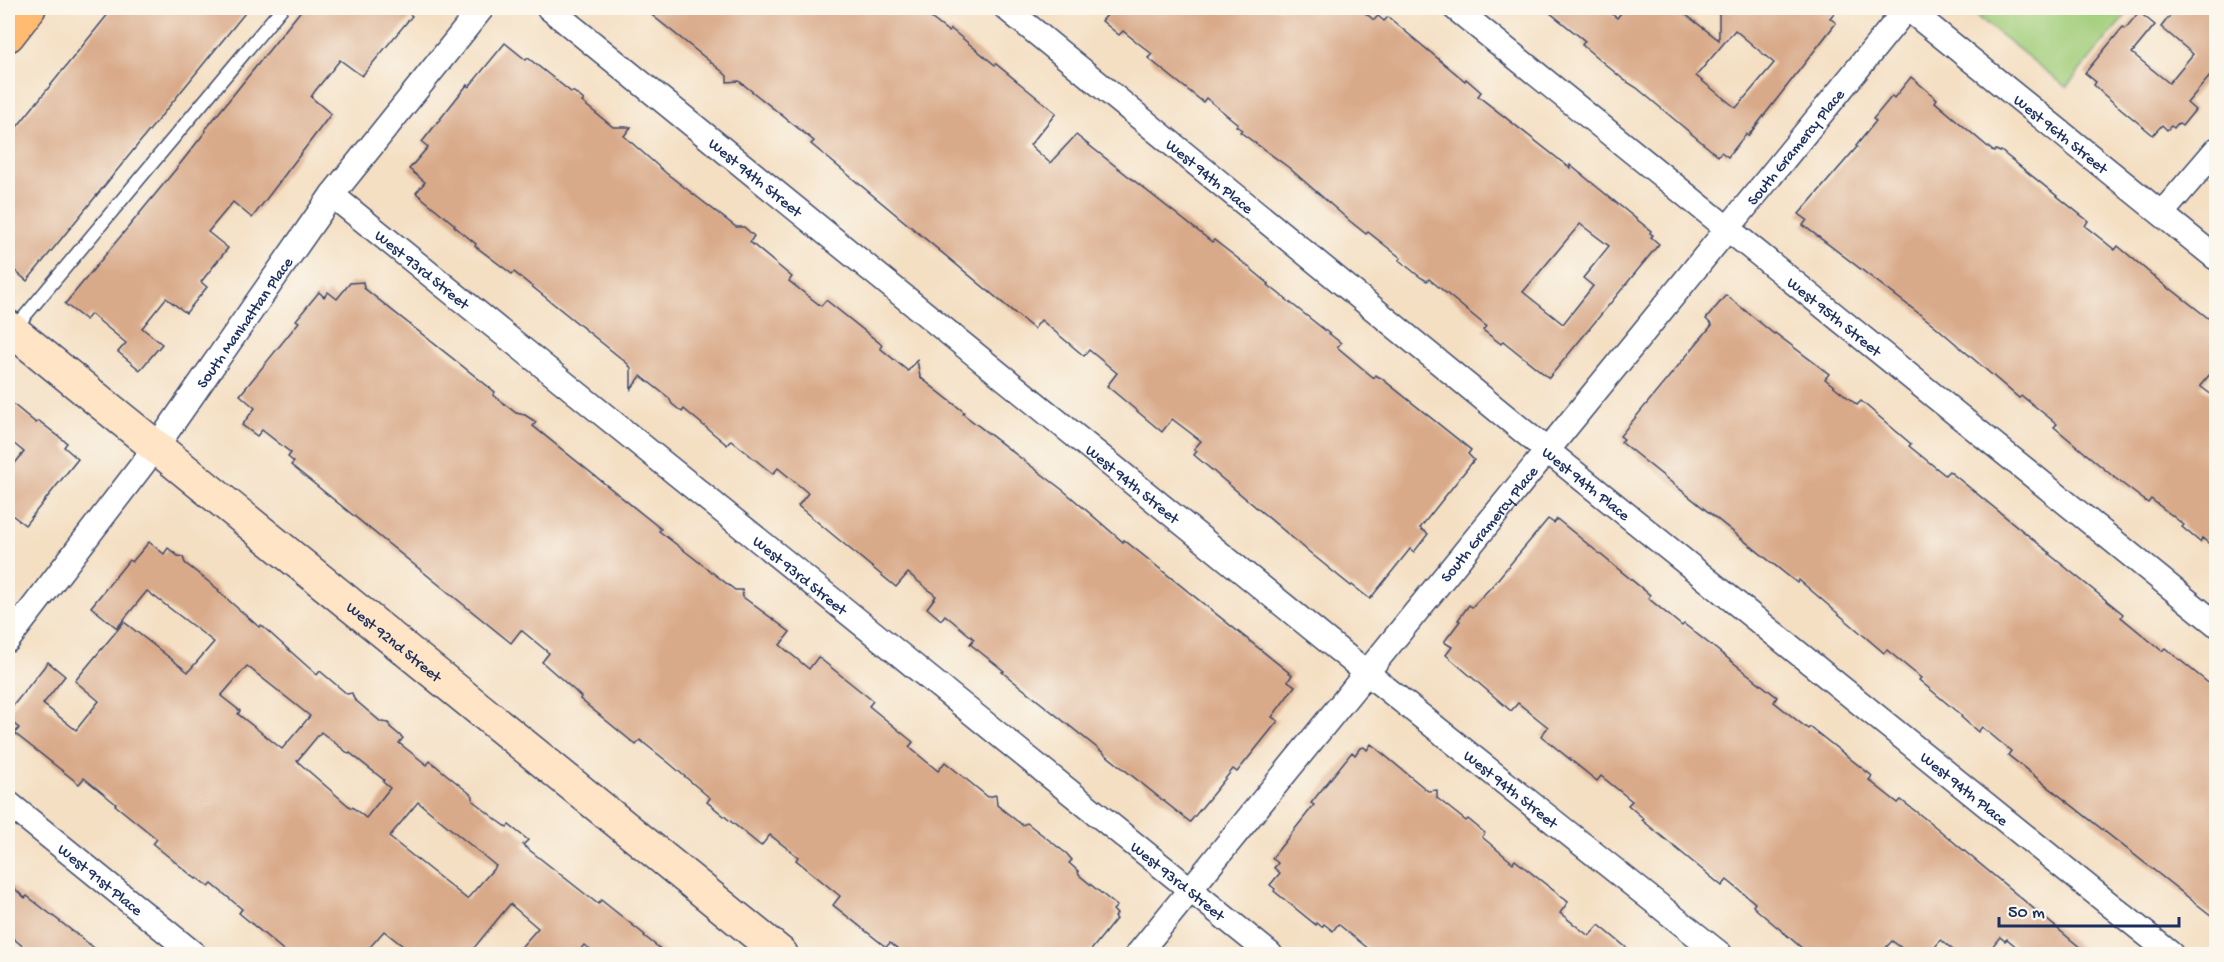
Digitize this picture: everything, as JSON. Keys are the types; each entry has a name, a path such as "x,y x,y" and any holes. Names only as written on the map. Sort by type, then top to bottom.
{"main road":[{"path":"8,35 29,8"}],"street":[{"name":"South Manhattan Place","path":"8,640 156,447 332,195 482,8"},
{"name":"West 94th Street","path":"549,8 1367,673 1720,954"},
{"name":"West 94th Place","path":"1006,8 1547,451 2171,954"},
{"name":"West 95th Street","path":"1455,8 2217,624"},
{"name":"South Gramercy Place","path":"1138,954 1907,8"},
{"name":"West 96th Street","path":"1907,8 2217,258"},
{"path":"2162,213 2217,150"},
{"name":"West 93rd Street","path":"332,195 1270,954"},
{"name":"West 92nd Street","path":"9,332 156,447 781,954"},
{"name":"West 91st Place","path":"8,803 194,954"}],"lane":[{"path":"9,332 282,8"}],"green space":[{"path":"1967,8 2132,8 2066,87"}],"building":[{"path":"113,8 249,8 27,281 8,265 8,138"},
{"path":"303,8 401,8 412,16 362,76 340,60 315,91 311,97 331,114 252,218 233,202 208,232 228,248 201,282 207,287 186,313 166,298 142,328 162,344 140,370 118,352 126,343 91,314 86,320 65,304 176,169"},
{"path":"643,8 918,8 949,32 951,29 1056,113 1030,145 1050,163 1076,135 1212,242 1214,240 1245,264 1341,343 1337,347 1374,378 1375,375 1381,378 1471,450 1468,454 1474,460 1420,528 1428,534 1414,552 1410,549 1370,599 1314,556 1194,455 1197,451 1194,449 1201,441 1172,419 1162,432 1107,386 1117,373 1089,350 1084,356 1041,320 1034,329 811,144 814,141 739,81 727,82 727,76 723,72"},
{"path":"1113,8 1359,8 1374,20 1378,16 1384,21 1388,17 1481,92 1478,96 1570,168 1570,165 1651,231 1653,235 1651,237 1659,244 1549,378 1503,341 1501,344 1483,330 1486,326 1429,279 1427,281 1420,277 1399,260 1401,258 1368,232 1366,234 1288,167 1240,132 1242,130 1236,126 1238,124 1206,98 1203,102 1148,58 1152,54 1123,31 1119,35 1102,21","holes":["1580,224 1609,246 1583,278 1593,286 1563,324 1523,292"]},
{"path":"1544,8 1604,8 1617,18 1625,8 1677,8 1719,40 1719,8 1838,8 1830,18 1836,23 1748,136 1746,134 1728,157 1721,152 1718,156 1637,88 1624,80 1582,45 1585,41","holes":["1735,30 1774,63 1736,108 1696,76"]},
{"path":"2176,8 2217,8 2217,68 2187,103 2195,110 2182,126 2178,123 2174,128 2171,126 2167,130 2162,125 2153,135 2102,93 2094,85 2096,82 2085,73 2123,27 2125,29 2139,12 2155,25 2132,53 2169,83 2193,54 2161,27"},
{"path":"505,43 574,92 584,100 582,102 613,127 631,127 624,136 666,173 736,227 744,227 754,236 750,242 792,277 789,281 821,306 826,300 882,345 880,348 908,371 917,360 920,377 964,412 963,414 1064,491 1123,542 1124,540 1292,675 1288,681 1295,686 1272,717 1278,721 1237,772 1233,769 1190,822 1002,672 1004,671 970,644 974,639 945,615 941,620 927,608 936,596 908,573 896,587 798,506 808,493 778,468 773,474 731,440 727,445 684,409 682,412 672,404 669,398 641,376 631,389 631,368 628,364 514,272 512,274 475,246 476,244 455,225 416,193 425,182 409,169 428,147 422,142 467,85 469,87"},
{"path":"1911,77 1937,99 1935,102 1994,152 2001,151 2088,221 2085,226 2115,250 2118,246 2170,290 2217,325 2217,366 2200,386 2217,399 2217,550 2202,538 2200,542 2182,527 2184,525 2151,499 2148,503 2115,478 2054,427 2057,424 2022,396 2019,398 1934,325 1803,225 1807,220 1799,214 1857,147 1876,121 1873,119"},
{"path":"363,282 364,288 495,392 493,395 516,413 525,415 536,422 533,426 661,529 659,531 735,590 742,590 743,597 790,632 780,645 809,669 818,657 873,701 869,706 913,742 909,747 938,771 945,762 988,797 996,795 997,805 1022,825 1027,823 1067,854 1072,860 1069,863 1079,875 1117,906 1113,910 1117,914 1114,917 1116,919 1088,954 905,954 890,943 886,947 833,905 840,896 796,860 798,857 770,835 761,846 707,802 710,798 669,763 640,740 636,745 580,699 581,697 574,690 542,662 549,653 521,630 511,643 291,465 294,462 288,457 291,453 262,430 257,436 242,425 255,408 240,395 299,322 296,320 319,292 324,297 328,292 337,299 350,283"},
{"path":"1726,295 1829,374 1825,379 1857,405 1861,401 1911,444 1909,446 1945,475 1949,471 2050,553 2123,614 2121,617 2162,651 2165,648 2217,690 2217,920 2008,755 2011,751 1982,727 1978,732 1919,680 1921,678 1887,650 1884,653 1799,580 1797,583 1621,442 1624,439 1620,436 1712,325 1706,319"},
{"path":"8,400 36,423 39,421 67,443 64,447 78,459 25,525 8,512 8,472 24,452 8,439"},
{"path":"1548,519 1554,523 1557,519 1650,595 1648,598 1682,626 1684,624 1777,697 1774,702 1872,776 1869,780 1898,803 1901,800 1932,824 2088,954 2025,954 2007,939 2005,941 2000,937 1986,954 1958,954 1941,940 1929,954 1910,954 1892,941 1880,954 1809,954 1757,910 1753,906 1755,903 1727,880 1722,886 1642,820 1644,819 1628,805 1632,801 1601,776 1597,781 1541,736 1548,727 1518,703 1511,711 1446,655 1452,647 1444,642 1469,605 1472,607 1492,586"},
{"path":"149,542 164,554 168,548 183,557 185,563 219,590 259,627 261,625 317,675 320,671 347,694 352,693 354,699 381,722 389,723 390,727 403,738 399,743 427,765 430,761 473,796 473,801 528,840 523,845 598,904 601,900 667,954 596,954 584,945 577,954 515,954 538,928 510,904 469,954 413,954 384,931 364,954 288,954 239,913 242,909 212,884 209,887 196,879 153,844 157,839 84,778 79,784 18,736 15,733 19,728 8,719 8,712 48,662 65,676 43,704 76,730 99,701 75,681 124,622 188,672 214,642 147,591 117,628 91,607 129,560 132,562","holes":["247,666 310,716 282,749 238,714 240,711 221,696","321,732 384,780 383,782 390,788 366,818 351,808 297,761","418,802 496,866 467,899 389,837"]},
{"path":"1371,744 1428,791 1437,790 1437,798 1485,833 1482,837 1513,863 1515,860 1568,902 1560,913 1589,936 1599,925 1634,954 1375,954 1338,924 1333,931 1324,924 1322,927 1317,923 1316,925 1274,891 1275,889 1270,885 1280,873 1274,868 1278,863 1272,858 1314,805 1311,803 1352,752 1355,755 1360,748 1364,747 1367,750"},
{"path":"8,883 102,954 32,954 8,934"}]}
